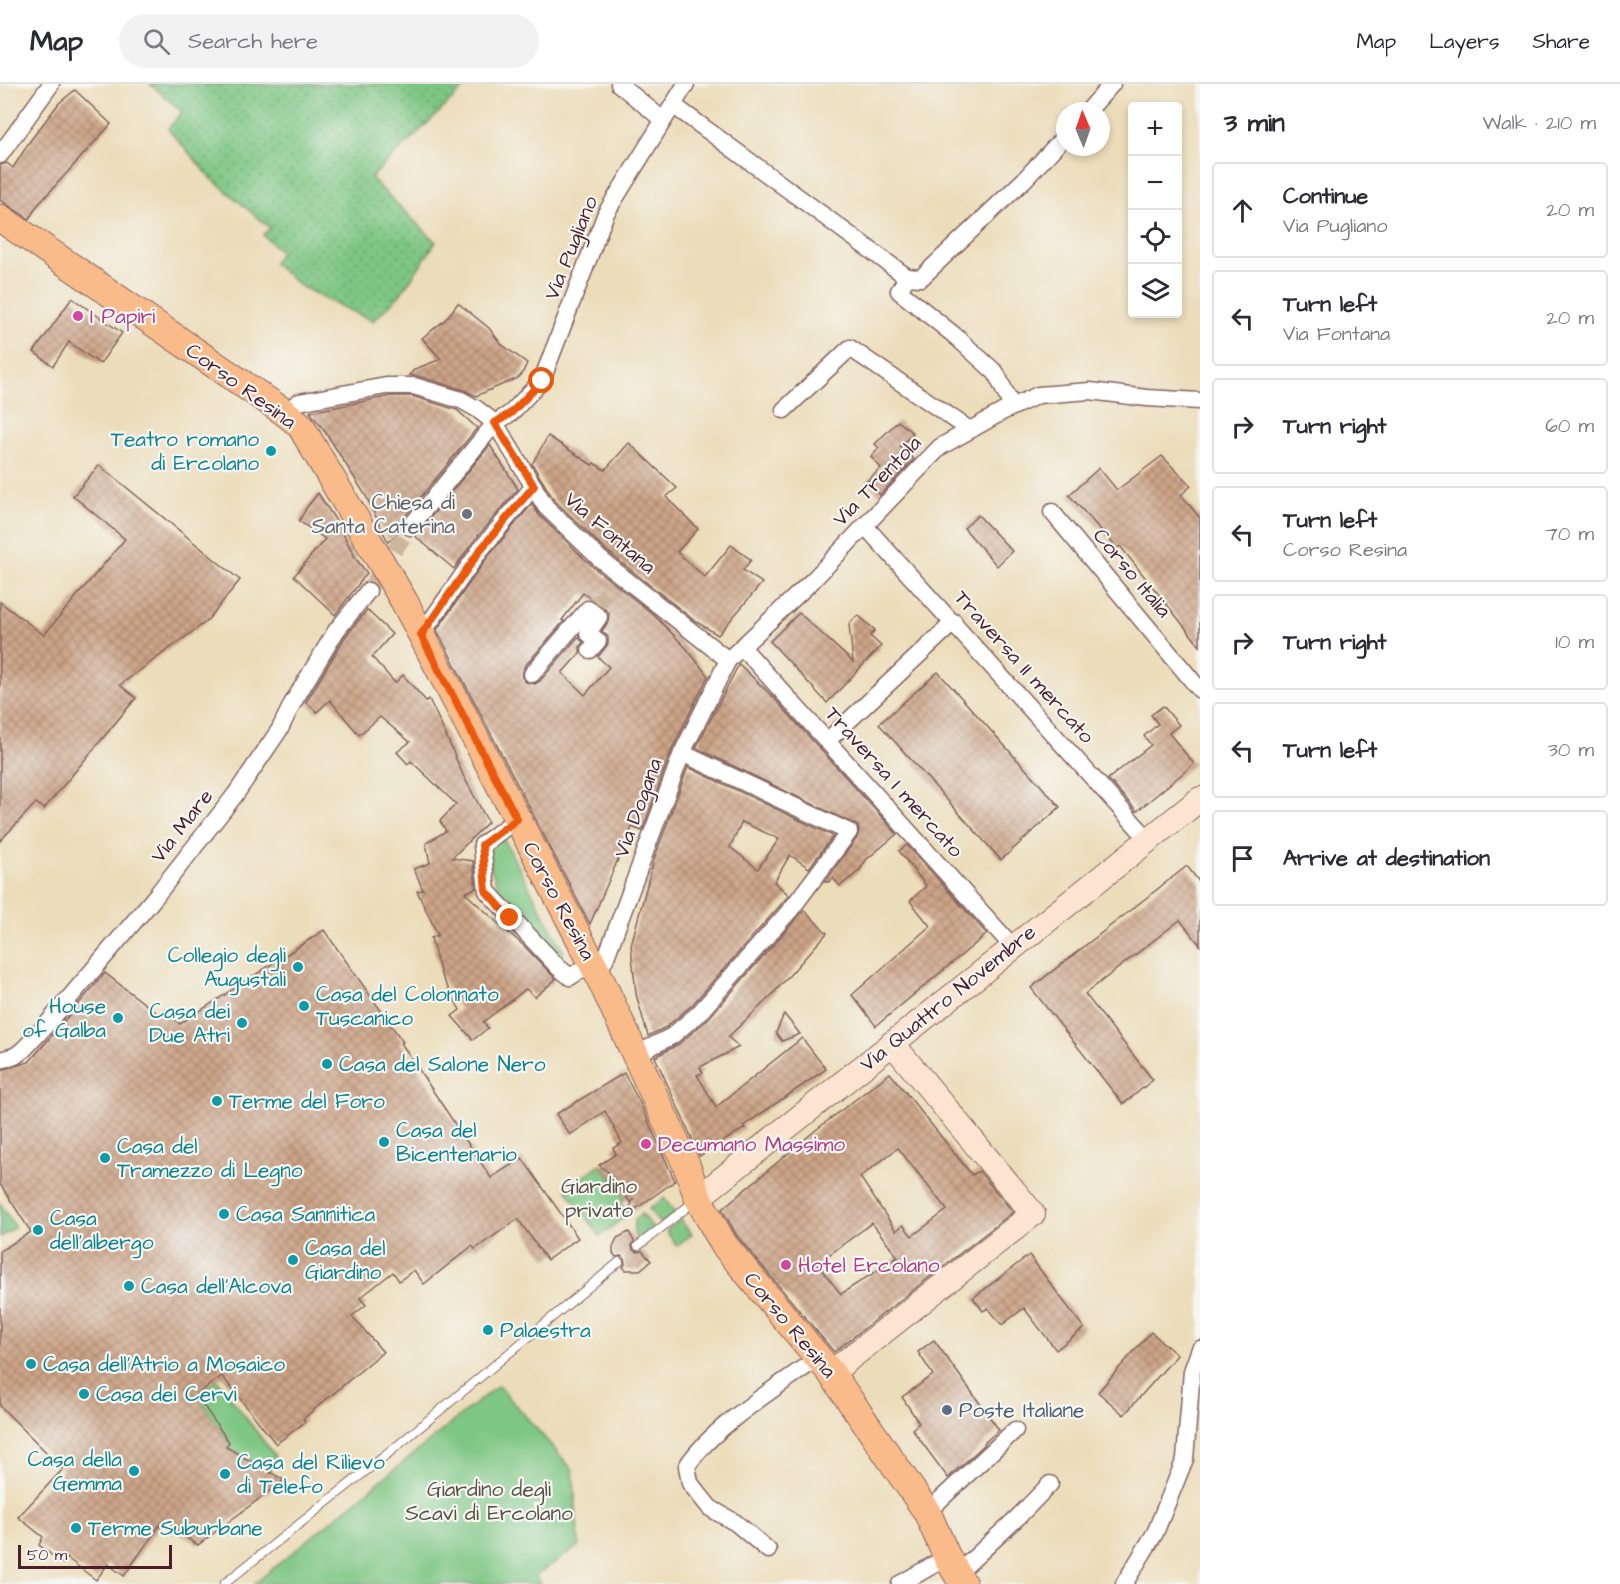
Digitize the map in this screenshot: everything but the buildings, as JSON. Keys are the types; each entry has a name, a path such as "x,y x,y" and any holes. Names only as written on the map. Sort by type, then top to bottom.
{"main road":[{"name":"Corso Resina","path":"0,218 300,425 404,601 595,969 686,1164 698,1198 724,1245 825,1365 927,1512 956,1571"}],"street":[{"path":"0,155 51,84"},
{"path":"619,84 663,120"},
{"name":"Via Pugliano","path":"410,527 495,423 511,413 542,381 606,213 686,84"},
{"path":"1096,102 1112,84"},
{"path":"673,105 907,277 921,278 1024,180 1056,146"},
{"path":"907,277 899,291 954,335 996,373 1012,408"},
{"path":"784,410 850,348 970,430"},
{"name":"Via Fontana","path":"284,412 298,402 386,386 414,386 461,400 495,423 546,507 600,559 618,580 728,660"},
{"name":"Via Trentola","path":"728,660 812,581 940,447 970,430 1038,395 1090,391 1147,398 1200,400"},
{"path":"421,635 481,549 534,486"},
{"name":"Corso Italia","path":"1052,513 1200,690"},
{"name":"Traversa II mercato","path":"865,526 1148,839"},
{"name":"Via Mare","path":"0,1060 15,1056 24,1049 155,897 220,814 280,729 292,704 336,631 368,591"},
{"path":"532,674 588,609 594,608 599,617 588,633 598,641 590,650"},
{"path":"827,741 954,622"},
{"name":"Traversa I mercato","path":"742,647 1012,947"},
{"name":"Via Dogana","path":"595,969 606,957 682,753 728,660"},
{"path":"635,1055 672,1036 699,1013 792,908 849,832 682,753"},
{"name":"Via Quattro Novembre","path":"698,1198 1200,799"},
{"path":"517,819 482,845 486,891 558,968 570,977 595,969"},
{"path":"768,1550 736,1523 710,1508 690,1483 687,1466 697,1451 737,1416 825,1365 1033,1214 892,1043"},
{"path":"1124,1584 1155,1533 1185,1459 1192,1371 1200,1349"},
{"path":"927,1512 1015,1430"},
{"path":"900,1584 956,1571 1019,1516 1050,1484"}],"lane":[{"path":"638,1246 698,1198"},
{"path":"224,1584 619,1263"}],"green space":[{"path":"150,84 458,84 464,88 371,178 436,242 400,295 373,321 302,287 273,263 281,252 263,235 270,228 211,178 168,129 182,112"},
{"path":"502,836 564,952 554,961 504,903 492,871 486,844"},
{"name":"Giardino privato","path":"599,1165 626,1198 621,1202 628,1214 600,1236 566,1189"},
{"path":"664,1198 675,1213 660,1224 649,1209"},
{"path":"0,1203 15,1227 0,1237"},
{"path":"642,1214 653,1228 638,1240 634,1234 635,1219"},
{"path":"680,1220 692,1234 677,1246 666,1231"},
{"path":"209,1369 275,1456 270,1472 226,1447 229,1442 196,1395 207,1387 199,1375"},
{"name":"Giardino degli Scavi di Ercolano","path":"498,1385 573,1470 579,1546 535,1576 541,1584 254,1584"}],"tunnel":[{"path":"368,591 410,527"},
{"path":"596,606 614,585"}],"place":[{"name":"I Papiri","path":"78,316"},
{"name":"Teatro romano di Ercolano","path":"271,451"},
{"name":"Chiesa di Santa Caterina","path":"467,514"},
{"name":"Collegio degli Augustali","path":"298,967"},
{"name":"Casa del Colonnato Tuscanico","path":"304,1006"},
{"name":"House of Galba","path":"118,1018"},
{"name":"Casa dei Due Atri","path":"242,1023"},
{"name":"Casa del Salone Nero","path":"327,1064"},
{"name":"Terme del Foro","path":"217,1101"},
{"name":"Casa del Bicentenario","path":"384,1142"},
{"name":"Decumano Massimo","path":"646,1144"},
{"name":"Casa del Tramezzo di Legno","path":"105,1158"},
{"name":"Casa Sannitica","path":"224,1214"},
{"name":"Casa dell'albergo","path":"38,1230"},
{"name":"Casa del Giardino","path":"293,1260"},
{"name":"Hotel Ercolano","path":"786,1265"},
{"name":"Casa dell'Alcova","path":"129,1286"},
{"name":"Palaestra","path":"488,1330"},
{"name":"Casa dell'Atrio a Mosaico","path":"31,1364"},
{"name":"Casa dei Cervi","path":"84,1394"},
{"name":"Poste Italiane","path":"947,1410"},
{"name":"Casa della Gemma","path":"134,1471"},
{"name":"Casa del Rilievo di Telefo","path":"225,1474"},
{"name":"Terme Suburbane","path":"76,1528"}],"route":[{"path":"510,918 486,891 482,845 517,819 421,635 481,549 534,486 495,423 511,413 542,381"}]}
